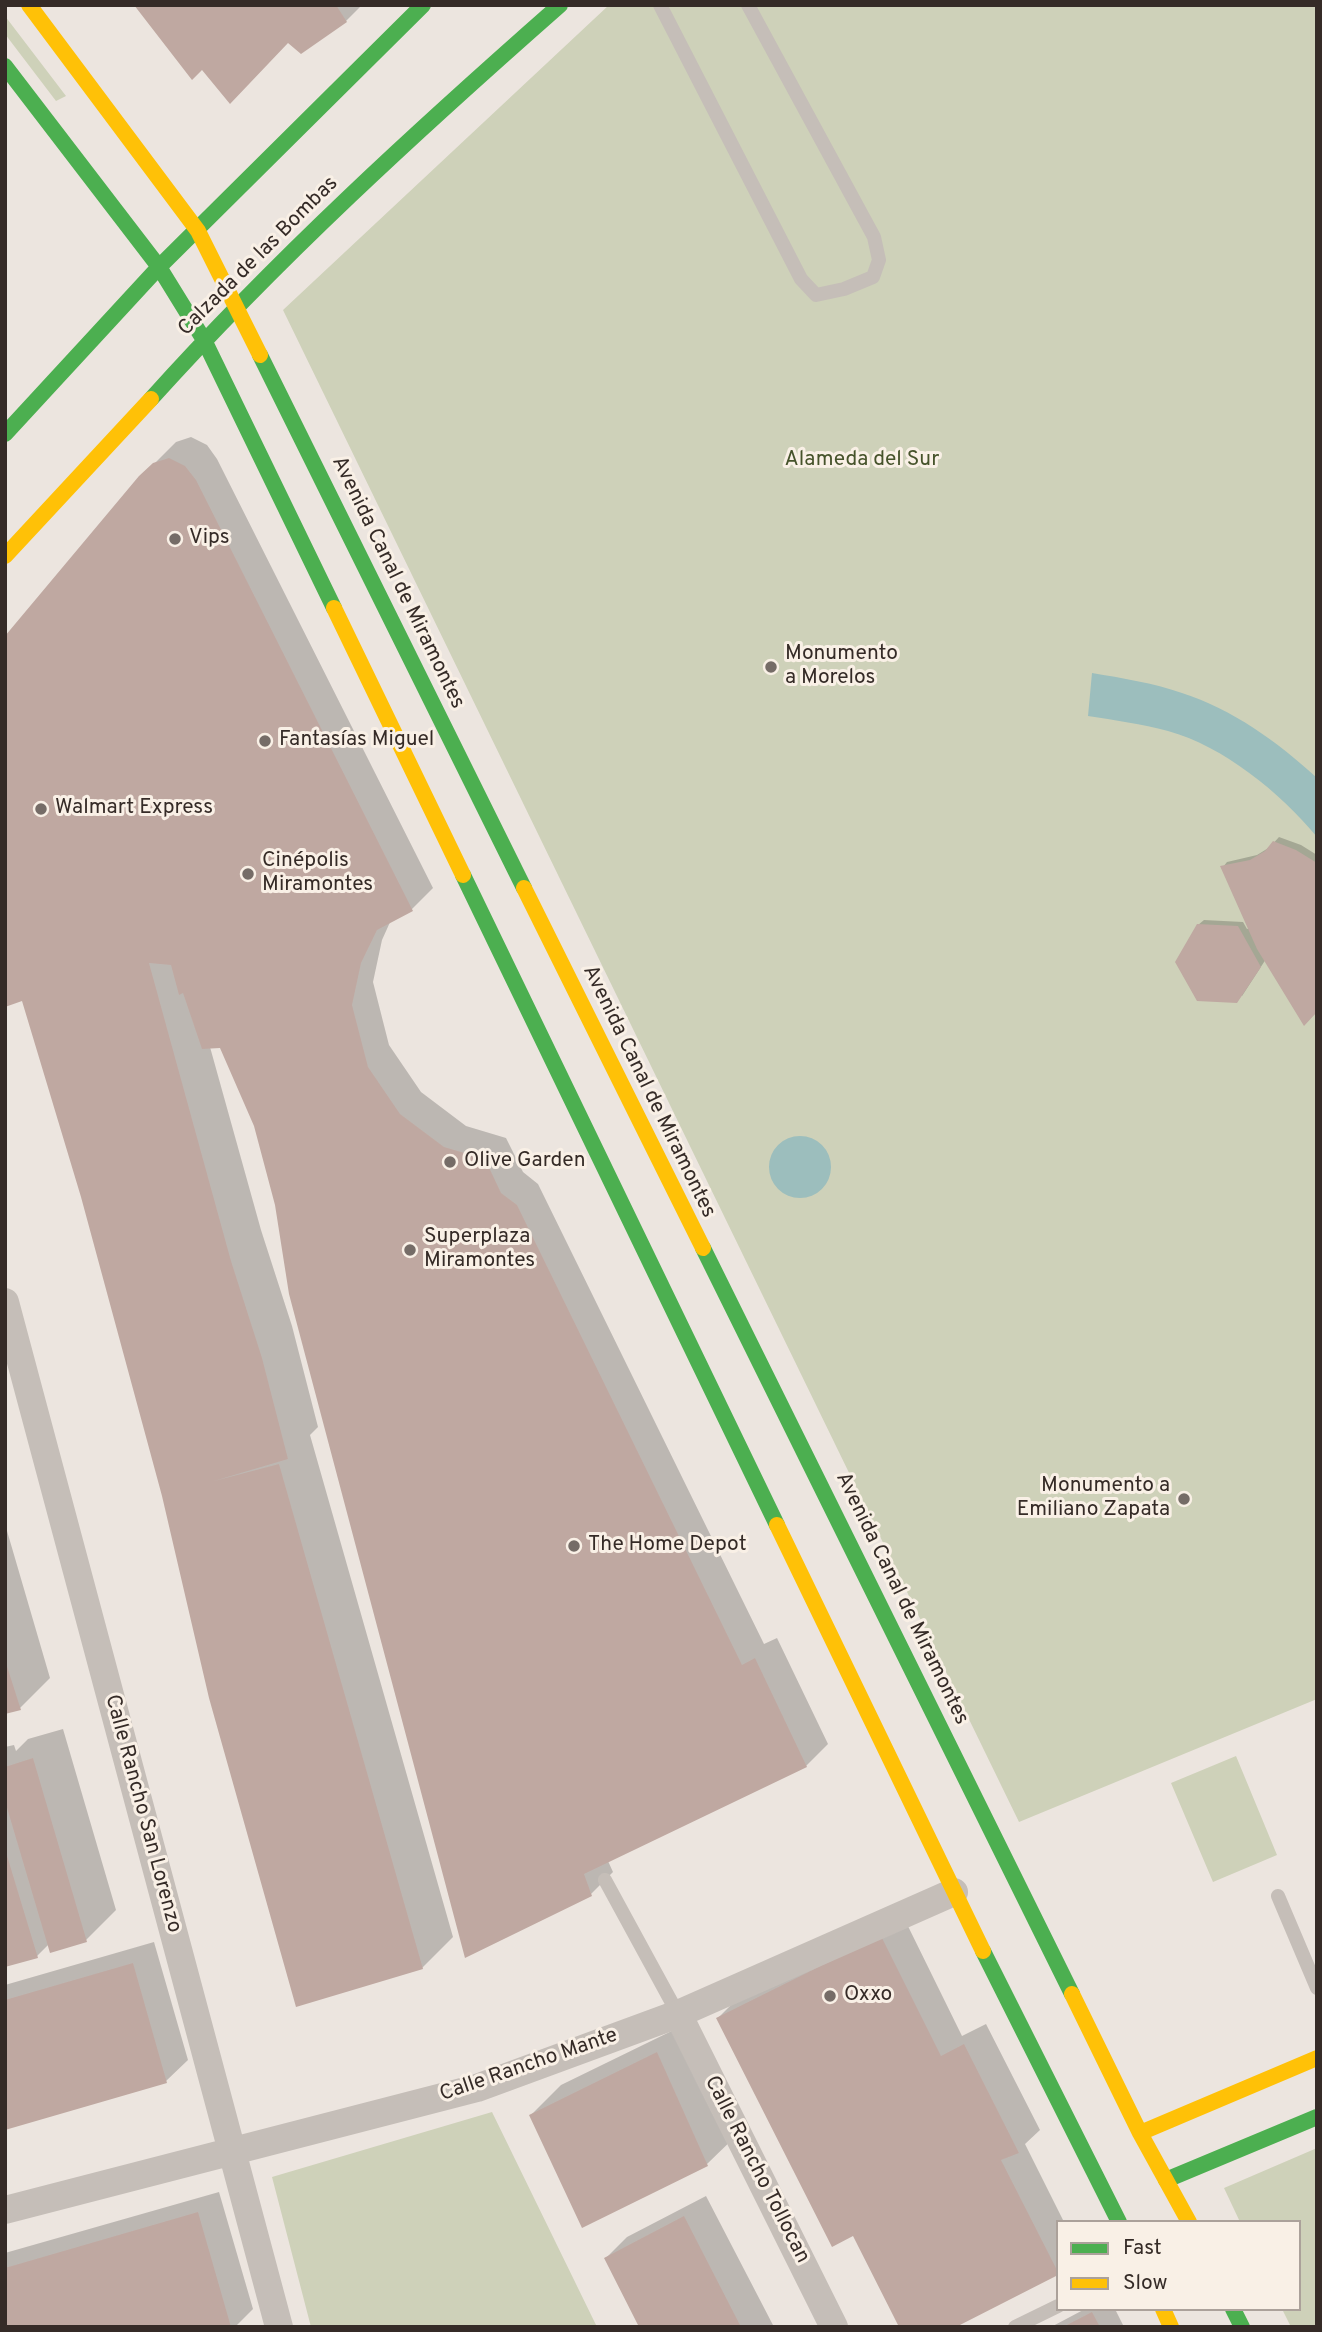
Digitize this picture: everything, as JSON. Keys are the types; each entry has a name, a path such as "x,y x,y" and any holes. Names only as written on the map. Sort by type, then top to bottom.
{"main road":[{"name":"Avenida Canal de Miramontes","path":"29,5 198,231 988,1821 1140,2133 1188,2220"},
{"path":"5,434 159,267 423,5"},
{"name":"Calzada de las Bombas","path":"5,556 64,496 237,307 416,132 560,5"},
{"path":"5,66 159,267 204,340 954,1892 1118,2220"},
{"path":"1140,2133 1317,2058"},
{"path":"1166,2180 1317,2117"},
{"path":"1164,2311 1171,2327"},
{"path":"1234,2311 1242,2327"}],"street":[{"name":"Calle Rancho San Lorenzo","path":"5,1302 279,2327"},
{"name":"Calle Rancho Mante","path":"5,2210 477,2088 678,2014 954,1892"},
{"name":"Calle Rancho Tollocan","path":"678,2014 834,2327"}],"lane":[{"path":"660,5 801,279 816,295 844,289 873,277 879,260 874,237 748,5"},
{"path":"605,1880 678,2014"},
{"path":"1278,1896 1317,1989"},
{"path":"1015,2327 1056,2307"}],"green space":[{"name":"Alameda del Sur","path":"609,5 1317,5 1317,1699 1019,1822 283,310"},
{"path":"5,16 66,96 56,101 5,34"},
{"path":"1236,1756 1277,1855 1213,1882 1171,1783"},
{"path":"492,2112 597,2327 311,2327 272,2177"},
{"path":"1317,2148 1317,2327 1291,2327 1283,2311 1301,2311 1301,2220 1239,2220 1224,2188"}],"water":[{"path":"1092,673 1182,693 1219,708 1254,728 1317,778 1317,837 1269,788 1209,748 1168,731 1088,716"},
{"path":"800,1136 812,1138 822,1145 829,1155 829,1179 822,1189 812,1196 800,1198 788,1196 778,1189 771,1179 769,1167 771,1155 778,1145 788,1138"}],"building":[{"path":"134,5 336,5 347,22 301,54 288,43 230,104 202,70 192,80"},
{"name":"Superplaza Miramontes","path":"169,458 185,466 196,480 413,911 377,930 361,963 352,1005 368,1067 400,1114 444,1147 485,1159 501,1193 517,1205 742,1665 755,1658 807,1767 584,1874 592,1896 465,1958 289,1294 275,1205 254,1126 220,1048 202,1049 183,993 179,995 171,965 149,963 231,1261 262,1358 288,1459 214,1481 279,1464 423,1969 296,2007 209,1698 162,1496 81,1197 22,1001 5,1007 5,636 139,476 153,463"},
{"path":"1273,841 1296,850 1317,863 1317,1012 1304,1026 1257,949 1220,866 1250,860 1265,851"},
{"path":"1197,924 1238,926 1261,967 1237,1003 1197,1001 1175,962"},
{"path":"5,1660 21,1710 5,1714"},
{"path":"33,1758 87,1942 50,1953 5,1801 5,1767"},
{"path":"5,1849 38,1958 5,1967"},
{"path":"881,1936 941,2056 964,2044 1019,2153 1001,2160 1056,2268 1056,2276 956,2327 899,2327 853,2236 832,2247 716,2018"},
{"path":"133,1963 167,2083 5,2130 5,2000"},
{"path":"657,2052 708,2166 582,2228 529,2115"},
{"path":"198,2212 231,2327 5,2327 5,2268"},
{"path":"684,2216 741,2327 639,2327 604,2258"},
{"path":"1092,2312 1100,2327 1063,2327"}],"traffic: fast":[{"path":"5,434 159,267 423,5"},
{"path":"151,399 299,245 454,99 560,5"},
{"path":"5,66 159,267 204,340 334,608"},
{"path":"260,355 524,888"},
{"path":"463,875 777,1525"},
{"path":"703,1248 1072,1994"},
{"path":"983,1951 1118,2220"},
{"path":"1166,2180 1317,2117"},
{"path":"1234,2311 1242,2327"}],"traffic: slow":[{"path":"29,5 198,231 260,355"},
{"path":"5,556 151,399"},
{"path":"334,608 463,875"},
{"path":"524,888 703,1248"},
{"path":"777,1525 983,1951"},
{"path":"1072,1994 1140,2133 1188,2220"},
{"path":"1140,2133 1317,2058"},
{"path":"1164,2311 1171,2327"}],"place":[{"name":"Vips","path":"175,539"},
{"name":"Monumento a Morelos","path":"771,667"},
{"name":"Fantasías Miguel","path":"265,741"},
{"name":"Walmart Express","path":"41,809"},
{"name":"Cinépolis Miramontes","path":"248,874"},
{"name":"Olive Garden","path":"450,1162"},
{"name":"Superplaza Miramontes","path":"410,1250"},
{"name":"Monumento a Emiliano Zapata","path":"1184,1499"},
{"name":"The Home Depot","path":"574,1546"},
{"name":"Oxxo","path":"830,1996"}]}
